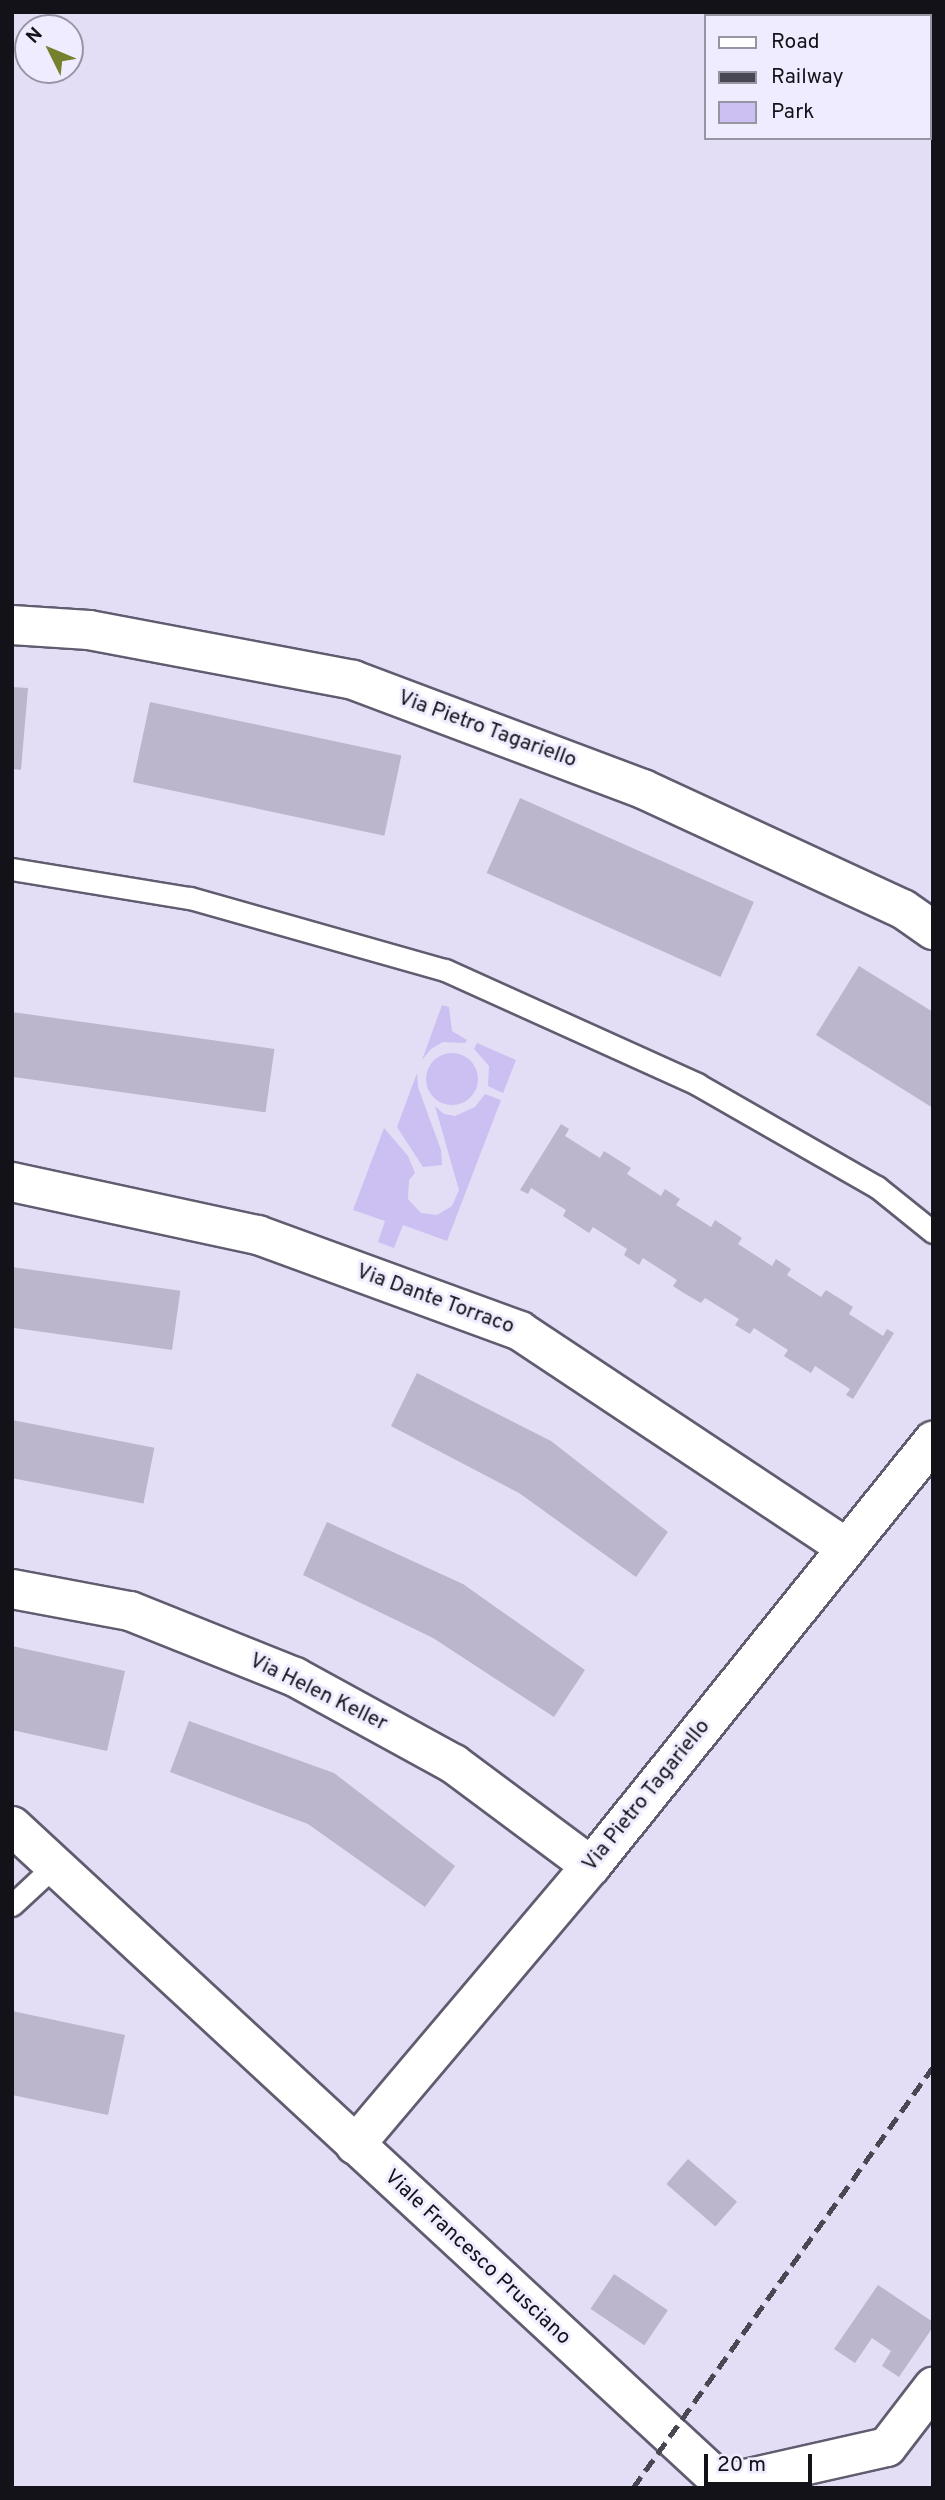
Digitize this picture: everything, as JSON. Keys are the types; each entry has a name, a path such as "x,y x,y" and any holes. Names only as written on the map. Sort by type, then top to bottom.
{"street":[{"name":"Via Pietro Tagariello","path":"12,625 89,630 353,680 643,789 903,909 933,930"},
{"name":"Via Dante Torraco","path":"12,1182 258,1235 520,1331 847,1548"},
{"name":"Via Pietro Tagariello","path":"355,2145 591,1866 933,1441"},
{"name":"Via Helen Keller","path":"12,1589 130,1611 295,1677 454,1764 591,1866"},
{"name":"Viale Francesco Prusciano","path":"12,1826 722,2486 887,2447 933,2387"}],"lane":[{"path":"12,869 190,898 445,970 697,1084 877,1187 933,1232"},
{"path":"12,1905 55,1865"}],"green space":[{"path":"442,1005 449,1007 452,1031 467,1040 465,1043 443,1042 431,1049 422,1060"},
{"path":"477,1043 516,1060 503,1093 488,1086 489,1066 474,1049"},
{"path":"452,1053 471,1060 478,1079 471,1098 452,1105 433,1098 426,1079 433,1060"},
{"path":"417,1073 418,1087 441,1150 442,1165 423,1167 397,1127"},
{"path":"485,1094 501,1100 447,1241 403,1225 394,1248 378,1242 385,1221 353,1210 384,1128 408,1156 415,1173 409,1180 408,1199 421,1213 437,1215 452,1206 459,1190 435,1106 444,1114 455,1116 475,1107"}],"building":[{"path":"12,687 28,688 21,770 12,769"},
{"path":"150,702 401,755 384,836 133,782"},
{"path":"520,798 754,902 721,977 487,873"},
{"path":"859,966 933,1012 933,1108 816,1035"},
{"path":"12,1012 274,1049 266,1112 12,1077"},
{"path":"561,1124 569,1129 565,1136 600,1158 604,1151 631,1168 627,1174 661,1196 665,1189 680,1199 676,1205 711,1227 715,1220 742,1238 738,1244 772,1266 776,1259 791,1269 787,1275 821,1297 826,1290 853,1307 849,1314 883,1336 887,1329 894,1333 853,1399 846,1395 850,1389 815,1366 811,1373 784,1356 788,1350 754,1328 750,1334 735,1325 739,1319 705,1298 701,1303 682,1292 673,1286 677,1280 643,1258 639,1265 624,1255 627,1249 593,1227 589,1233 563,1216 566,1210 531,1188 528,1194 520,1190"},
{"path":"12,1267 180,1291 172,1350 12,1328"},
{"path":"417,1373 551,1441 668,1532 636,1577 519,1493 391,1426"},
{"path":"12,1420 154,1448 143,1504 12,1478"},
{"path":"327,1522 463,1584 585,1670 554,1717 433,1638 303,1575"},
{"path":"12,1646 125,1671 107,1751 12,1730"},
{"path":"189,1721 334,1773 455,1866 425,1907 308,1824 170,1772"},
{"path":"12,2011 125,2035 108,2115 12,2095"},
{"path":"688,2159 737,2202 715,2227 666,2184"},
{"path":"614,2274 668,2310 644,2345 591,2309"},
{"path":"878,2285 933,2322 933,2327 899,2377 882,2366 891,2351 872,2338 855,2363 834,2349"}],"railway":[{"path":"633,2488 933,2067"}]}
